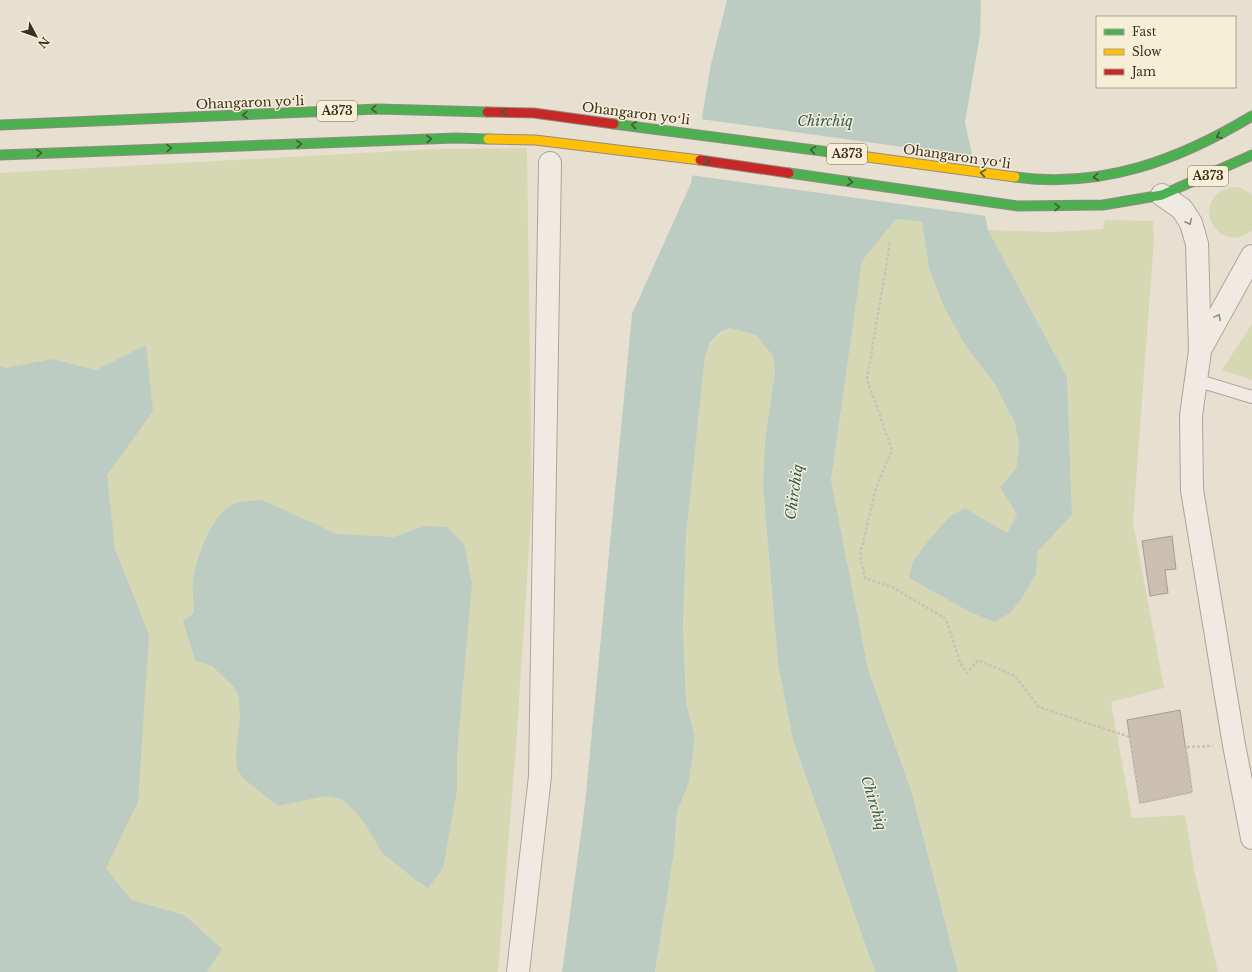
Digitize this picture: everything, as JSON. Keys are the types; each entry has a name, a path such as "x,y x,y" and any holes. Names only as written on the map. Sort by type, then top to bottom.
{"highway":[{"name":"Ohangaron yoʻli","path":"0,125 378,109 534,113 672,130 1022,178 1055,179 1100,177 1132,171 1176,157 1227,132 1252,116"},
{"name":"A373","path":"0,155 456,138 535,140 669,156 1018,206 1103,205 1162,195 1192,183 1252,155"}],"street":[{"path":"518,972 540,776 550,164"},
{"path":"1162,195 1182,209 1191,223 1197,244 1200,351 1191,416 1192,490 1199,544 1234,745 1252,838"},
{"path":"1200,351 1252,256"}],"lane":[{"path":"1196,380 1252,397"}],"path":[{"path":"890,243 867,379 892,450 876,488 860,555 865,578 892,587 946,619 960,662 967,674 978,660 1014,676 1039,707 1130,738 1140,803 1192,792 1186,747 1234,745"}],"green space":[{"path":"527,148 532,503 516,747 498,972 0,972 0,173 434,149"},
{"path":"1233,187 1242,188 1252,195 1252,230 1240,237 1228,237 1219,232 1212,224 1209,213 1211,202 1219,193"},
{"path":"896,219 922,222 929,268 967,348 995,384 1015,423 1019,445 1016,469 1000,487 1017,515 1007,533 965,508 950,516 913,561 1036,574 1038,551 1072,515 1067,377 988,230 1053,232 1103,229 1105,220 1153,221 1154,239 1133,522 1164,688 1111,702 1132,818 1185,815 1195,873 1218,972 958,972 912,793 868,669 831,481 862,261"},
{"path":"1252,324 1252,380 1222,370"},
{"path":"730,328 756,335 773,356 775,371 765,439 763,486 778,664 793,740 875,972 655,972 674,852 677,812 689,782 695,737 686,702 683,626 686,536 705,356 714,339"}],"water":[{"name":"Chirchiq","path":"727,0 981,0 980,35 965,122 988,230 1067,377 1072,515 1038,551 1036,574 1021,599 1010,613 995,622 970,612 909,578 913,561 950,516 965,508 1007,533 1017,515 1000,487 1016,469 1019,445 1015,423 995,384 967,348 944,307 929,268 922,222 896,219 862,261 831,480 868,669 912,793 958,972 875,972 793,740 778,664 763,486 765,440 775,371 773,356 756,335 730,328 719,333 710,343 705,356 686,536 683,626 686,702 695,737 689,782 677,812 674,852 655,972 562,972 585,804 632,314 691,183 711,64"},
{"path":"146,345 153,411 107,475 115,549 149,635 138,802 106,868 131,900 184,915 222,949 207,972 0,972 0,366 6,368 52,359 96,370"},
{"path":"262,500 337,534 394,537 425,526 447,527 464,544 472,583 457,753 457,790 443,868 428,888 383,854 365,824 356,812 342,799 325,796 278,806 243,778 237,769 236,754 240,719 239,696 233,686 212,666 195,660 183,621 194,613 194,573 205,539 211,528 225,510 232,505"}],"pier":[{"path":"700,119 975,157 987,216 690,175"}],"building":[{"path":"1172,536 1176,569 1165,570 1168,593 1150,596 1142,541"},
{"path":"1180,710 1192,792 1140,803 1127,720"}],"traffic: fast":[{"path":"0,125 378,109 487,112"},
{"path":"1015,177 1047,180 1078,179 1109,175 1139,168 1196,146 1252,116"},
{"path":"614,124 853,155"},
{"path":"0,155 456,138 488,139"},
{"path":"789,173 1018,206 1103,205 1162,195 1252,155"}],"traffic: slow":[{"path":"488,139 535,140 700,160"},
{"path":"853,155 1015,177"}],"traffic: jam":[{"path":"487,112 534,113 614,124"},
{"path":"700,160 789,173"}]}
